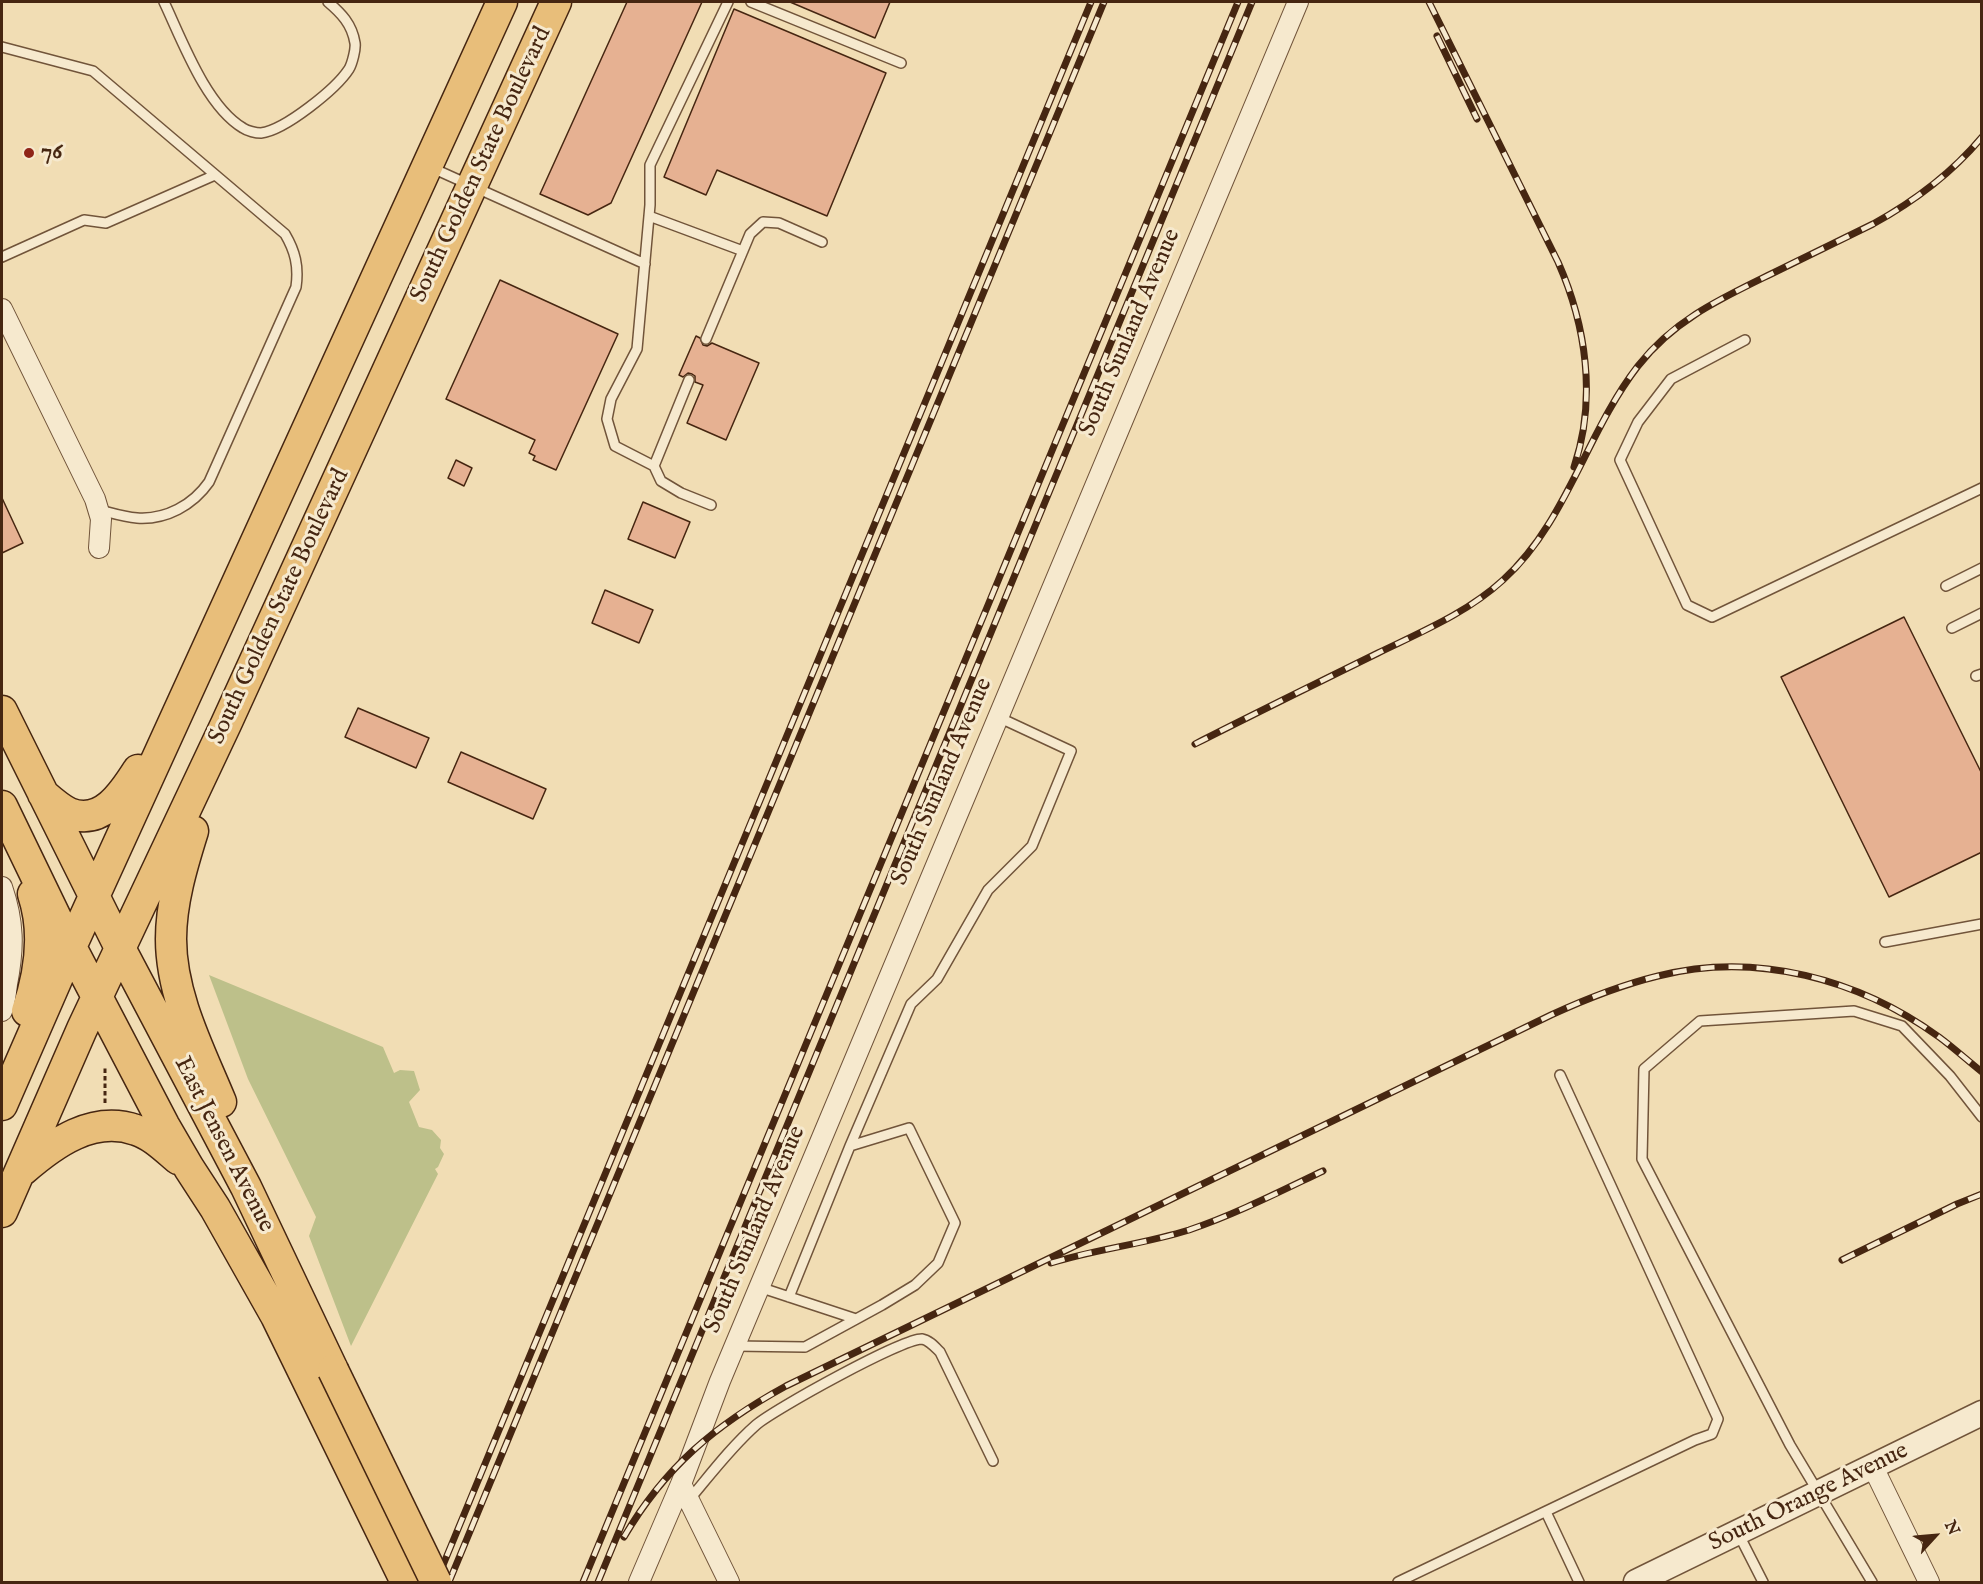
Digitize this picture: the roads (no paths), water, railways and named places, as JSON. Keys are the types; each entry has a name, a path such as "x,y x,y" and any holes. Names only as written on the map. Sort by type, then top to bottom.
{"main road":[{"name":"South Golden State Boulevard","path":"2,1105 71,948 502,2"},
{"name":"South Golden State Boulevard","path":"2,1212 97,998 226,724 556,2"},
{"path":"43,794 70,813 81,816 94,814 114,804 186,697"},
{"name":"East Jensen Avenue","path":"2,711 120,950 207,1112 294,1286 436,1582"},
{"path":"226,724 184,860 172,921 172,960 187,1019 294,1286"},
{"path":"2,1089 36,981 41,930 37,904 3,809"},
{"name":"East Jensen Avenue","path":"3,809 71,948 164,1125 255,1279 319,1403 406,1582"},
{"path":"19,1174 43,1153 78,1132 98,1127 117,1126 136,1130 153,1138 189,1168"}],"street":[{"name":"South Sunland Avenue","path":"639,1582 685,1492 693,1449 759,1287 1298,2"},
{"path":"2,309 99,509 101,534 99,548"},
{"path":"2,887 12,929 12,960 2,1011"},
{"name":"South Orange Avenue","path":"1636,1582 1666,1572 1738,1533 1982,1413"},
{"path":"1873,1467 1929,1582"},
{"path":"685,1492 729,1582"}],"lane":[{"path":"164,2 194,67 209,93 227,116 245,130 261,133 301,114 325,94 350,68 356,44 346,18 328,2"},
{"path":"711,505 681,493 661,481 654,466 615,446 607,419 611,399 637,349 649,216 650,165 728,2"},
{"path":"751,2 901,63"},
{"path":"2,47 93,71 285,234 293,247 297,263 296,287 209,482 202,492 178,510 148,518 128,517 99,509"},
{"path":"427,166 645,264"},
{"path":"2,257 84,220 106,223 215,175"},
{"path":"649,216 743,251"},
{"path":"706,339 750,234 762,222 779,223 822,242"},
{"path":"1745,340 1671,379 1638,422 1620,460 1687,605 1712,617 1982,488"},
{"path":"654,466 689,380"},
{"path":"1946,586 1982,568"},
{"path":"1952,628 1982,613"},
{"path":"789,1297 911,1004 937,979 988,890 1032,846 1071,751 998,717"},
{"path":"1885,942 1982,924"},
{"path":"1872,1582 1790,1445 1642,1159 1644,1069 1700,1021 1854,1011 1902,1026 1950,1076 1982,1117"},
{"path":"1398,1582 1695,1440 1712,1434 1718,1419 1560,1075"},
{"path":"735,1346 805,1347 915,1285 938,1263 955,1223 909,1128 850,1146"},
{"path":"759,1287 856,1319"},
{"path":"685,1492 767,1417 893,1349 924,1339 940,1352 993,1461"},
{"path":"1546,1512 1579,1582"},
{"path":"1738,1533 1763,1582"}],"railway":[{"path":"436,1582 1091,2"},
{"path":"449,1582 1104,2"},
{"path":"583,1582 1238,2"},
{"path":"598,1582 1252,2"},
{"path":"1429,2 1558,262 1576,311 1585,363 1586,389 1585,415 1574,467"},
{"path":"1437,36 1477,119"},
{"path":"1195,744 1427,629 1459,612 1489,592 1525,557 1544,532 1620,392 1638,366 1667,336 1682,323 1716,302 1873,224 1903,206 1945,175 1982,137"},
{"path":"624,1537 657,1489 694,1450 736,1416 786,1386 1551,1015 1617,988 1658,976 1695,969 1732,967 1769,969 1805,975 1875,999 1908,1017 1939,1037 1982,1072"},
{"path":"1051,1263 1189,1230 1240,1210 1323,1171"},
{"path":"1842,1260 1982,1194"}],"place":[{"name":"76","path":"29,153"}]}
